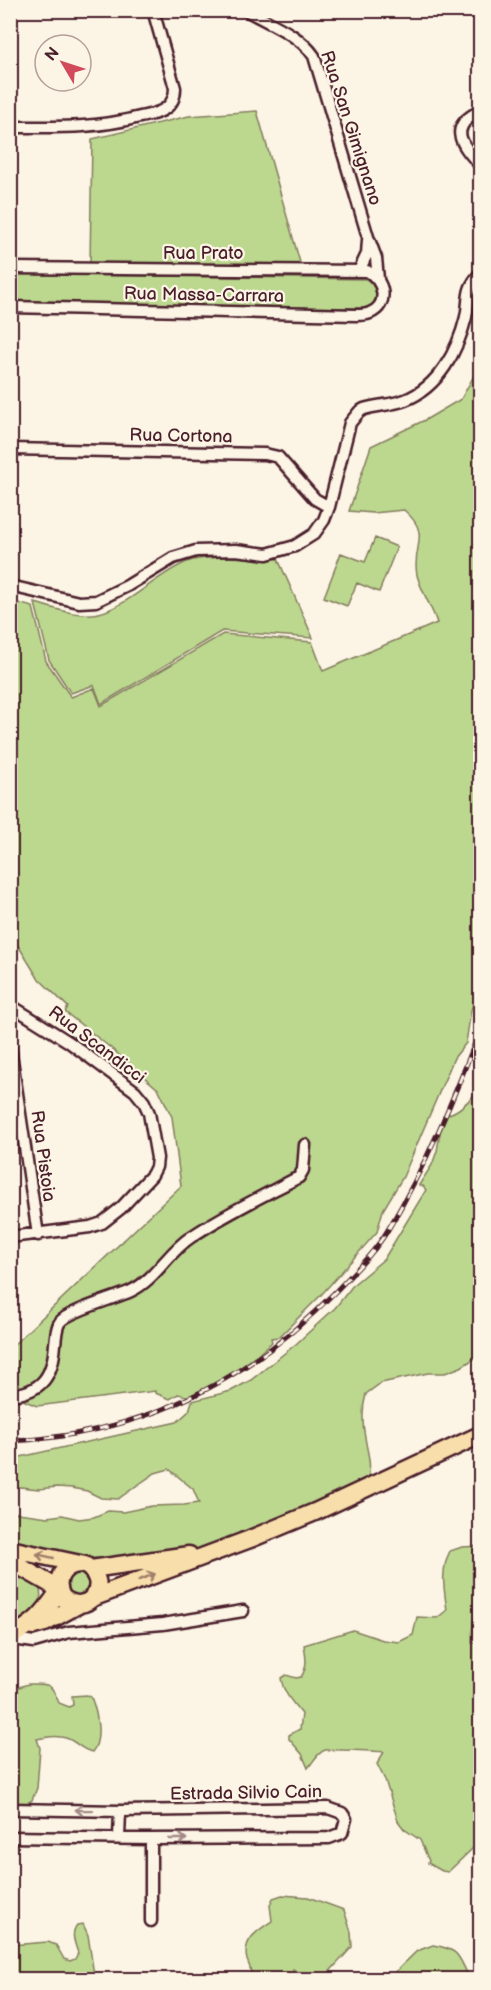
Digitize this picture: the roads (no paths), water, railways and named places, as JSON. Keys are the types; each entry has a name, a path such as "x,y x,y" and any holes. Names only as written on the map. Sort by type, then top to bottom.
{"main road":[{"path":"30,1626 45,1623 86,1601 315,1512 480,1435"},
{"path":"10,1549 85,1566 95,1574 98,1586 86,1601"},
{"path":"11,1637 30,1626 46,1610 59,1590 58,1583 62,1572 73,1565 85,1566 214,1552"},
{"path":"10,1561 59,1590 68,1601 86,1601"}],"street":[{"path":"10,126 77,128 99,126 167,108 174,97 175,88 153,10"},
{"name":"Rua San Gimignano","path":"246,10 258,14 300,41 314,56 376,258 378,279"},
{"path":"480,111 465,120 460,134 463,146 480,165"},
{"name":"Rua San Gimignano","path":"359,271 367,254 368,237"},
{"name":"Rua Prato","path":"10,268 367,271 378,279"},
{"path":"10,586 79,602 96,601 127,586 173,558 196,551 236,550 267,555 295,546 314,534 324,520 329,507 350,423 358,412 404,401 418,394 436,378 447,364 460,339 467,314 468,293 474,280 480,274"},
{"name":"Rua Massa-Carrara","path":"10,307 356,315 369,314 375,310 382,299 383,292 378,279"},
{"name":"Rua Cortona","path":"10,449 265,454 278,457 315,499 329,507"},
{"name":"Rua Scandicci","path":"10,1005 69,1042 135,1091 149,1113 157,1158 152,1175 121,1208 102,1223 38,1235 10,1237"},
{"name":"Rua Pistoia","path":"10,1046 38,1235"},
{"path":"10,1395 24,1394 39,1386 50,1372 54,1363 56,1332 60,1322 71,1314 134,1290 155,1274 171,1253 190,1237 299,1177 303,1170 305,1145"},
{"path":"11,1637 34,1642 69,1632 163,1624 243,1611"},
{"name":"Estrada Silvio Cain","path":"10,1809 120,1811 328,1808 342,1813 346,1819 342,1833 329,1838 10,1837"},
{"path":"119,1838 120,1811"},
{"path":"151,1839 151,1921"}],"railway":[{"path":"10,1441 57,1437 103,1428 146,1415 188,1398 228,1377 266,1352 302,1324 364,1261 389,1228 450,1106 480,1030"}]}
